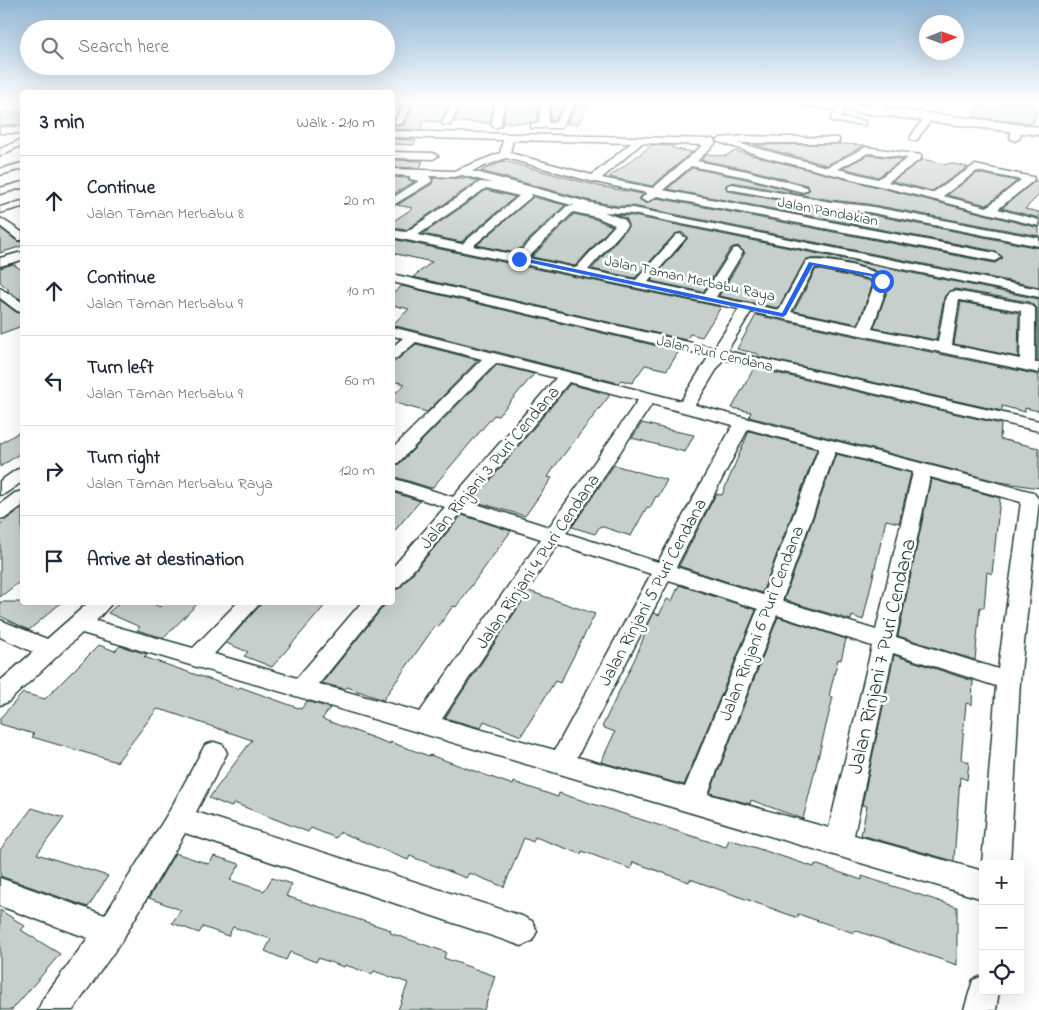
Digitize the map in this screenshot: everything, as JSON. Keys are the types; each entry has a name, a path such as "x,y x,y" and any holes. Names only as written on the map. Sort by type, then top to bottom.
{"street":[{"path":"426,173 435,149"},
{"path":"395,172 449,174 464,172 505,154 506,149"},
{"path":"594,179 629,149"},
{"path":"633,211 704,149"},
{"path":"749,149 1039,223"},
{"path":"829,170 869,150 917,157 880,183"},
{"path":"3,153 20,154"},
{"name":"Jalan Pandakian","path":"505,154 594,179 715,205 992,270"},
{"path":"395,155 433,156"},
{"path":"772,156 815,156"},
{"path":"829,157 852,157"},
{"path":"688,162 747,174 839,199 868,209"},
{"path":"0,172 20,167"},
{"path":"934,196 975,168 1005,173 1029,180 988,211"},
{"path":"464,172 586,205 617,211 633,211 992,270 1039,292"},
{"path":"715,205 747,174"},
{"path":"395,201 427,180 419,177 398,177"},
{"path":"409,236 484,184 508,189 527,196 464,248"},
{"path":"0,191 20,186"},
{"path":"732,187 831,206 868,209 1039,242"},
{"path":"0,210 20,205"},
{"path":"519,259 570,209 576,208 621,222 622,225 579,272"},
{"path":"0,222 20,236"},
{"name":"Jalan Taman Merbabu Raya","path":"395,233 1033,367"},
{"path":"992,270 1002,234"},
{"path":"639,284 680,238"},
{"path":"708,299 737,252"},
{"path":"0,262 20,257"},
{"path":"783,315 811,263 844,268 875,276 882,281 864,332"},
{"name":"Jalan Puri Cendana","path":"395,279 1039,426"},
{"path":"0,292 20,307"},
{"path":"944,349 953,297 955,295 1028,308 1033,367"},
{"path":"686,407 747,307"},
{"path":"395,332 1026,496 1030,501 1008,681 996,860"},
{"path":"395,352 414,336"},
{"path":"395,456 493,357"},
{"name":"Jalan Rinjani 3 Puri Cendana","path":"395,578 566,376"},
{"name":"Jalan Rinjani 4 Puri Cendana","path":"425,724 648,397"},
{"name":"Jalan Rinjani 5 Puri Cendana","path":"560,763 743,422"},
{"name":"Jalan Rinjani 6 Puri Cendana","path":"692,801 770,605 829,444"},
{"name":"Jalan Rinjani 7 Puri Cendana","path":"838,843 923,469"},
{"path":"0,489 20,475"},
{"path":"395,485 1008,681"},
{"path":"0,513 20,498"},
{"path":"0,695 100,605"},
{"path":"197,658 248,605"},
{"path":"302,688 372,605"},
{"path":"78,624 979,884"},
{"path":"0,628 49,650"},
{"path":"54,1010 112,932 179,819 214,753"},
{"path":"179,819 522,931"},
{"path":"0,892 112,932"},
{"path":"980,1010 983,995"}],"building":[{"path":"646,149 678,149 692,152 652,186 609,177"},
{"path":"769,149 857,149 827,165"},
{"path":"735,151 1039,228 1039,236 868,204 831,200 732,182 725,186 728,191 831,210 868,214 1039,248 1039,287 633,206 617,206 587,200 481,171 504,161 598,186 643,194 639,199 646,204 657,198 995,263 1003,258 995,251 667,189 692,168 746,179 803,194 810,190 807,185 747,169 701,160 707,154 725,156"},
{"path":"868,155 903,159 878,177 843,168"},
{"path":"923,159 946,165 949,163 968,167 932,191 892,181"},
{"path":"395,160 423,161 420,168 395,167"},
{"path":"977,173 1017,181 987,205 947,195"},
{"path":"395,177 408,178 414,182 395,193"},
{"path":"433,178 466,178 478,181 406,230 395,228 395,220 413,208 397,205 432,184"},
{"path":"1035,181 1039,182 1039,195 1025,209 1039,212 1039,218 1002,208"},
{"path":"486,190 515,197 461,242 423,234"},
{"path":"533,197 565,205 515,253 477,245"},
{"path":"574,214 595,219 612,226 575,266 532,257"},
{"path":"616,215 633,216 1039,299 1039,361 1037,361 1037,308 1029,302 955,289 949,291 944,297 936,340 874,328 891,280 874,270 849,263 824,259 806,259 778,308 719,296 745,253 738,246 731,248 703,292 651,281 687,239 687,236 681,232 675,234 635,278 592,269 628,227 627,219"},
{"path":"0,228 20,242 20,247 0,253"},
{"path":"395,240 721,307 702,337 690,334 686,340 413,277 432,262 395,254"},
{"path":"13,264 20,269 20,299 7,291 9,290 0,282 0,268"},
{"path":"816,269 873,283 858,324 794,311"},
{"path":"402,286 679,351 667,370 645,365 632,383 621,380 618,383 395,326 395,322 409,309 395,306 395,292"},
{"path":"0,300 20,313 20,327 0,334"},
{"path":"961,302 1019,313 1018,357 954,344"},
{"path":"756,315 1039,375 1039,411 1025,408 1025,412 1002,406 1002,411 760,357 758,354 737,349"},
{"path":"416,344 478,360 427,412 395,403 395,393 405,384 395,382 395,362"},
{"path":"497,365 534,374 498,416 494,415 433,487 395,477 395,465 399,464"},
{"path":"754,368 1001,424 1000,439 1039,448 1039,488 1000,482 749,417 751,412 732,408"},
{"path":"570,384 610,395 555,466 548,477 552,478 525,516 473,501"},
{"path":"642,423 694,435 685,452 632,438"},
{"path":"20,431 20,453 0,467 0,444"},
{"path":"749,431 817,449 762,593 679,566 716,494 722,495"},
{"path":"836,454 911,473 899,523 886,520 863,620 852,616 851,620 784,600"},
{"path":"614,465 667,480 650,508 647,507 631,536 600,526 595,534 572,527"},
{"path":"931,479 1000,498 992,574 987,572 984,608 980,607 975,660 898,636"},
{"path":"395,493 420,501 395,530"},
{"path":"20,509 20,582 0,597 0,524"},
{"path":"462,515 511,531 456,607 453,606 438,627 435,626 383,700 347,687 345,689 322,683 385,605 395,605 395,590 400,588"},
{"path":"679,585 756,610 684,785 601,762 615,732 602,727 638,652 654,613 659,615 667,599 672,601"},
{"path":"529,591 595,614 560,683 555,681 521,736 484,721 481,728 445,718"},
{"path":"0,602 20,602 20,605 58,605 29,630 0,616"},
{"path":"117,605 156,605 160,607 162,605 196,605 164,638 137,630 140,627 108,613"},
{"path":"260,605 325,605 272,667 244,656 248,652 226,643"},
{"path":"778,617 846,639 841,660 838,659 829,696 833,697 803,819 751,800 750,804 710,793"},
{"path":"99,645 115,651 120,646 147,654 144,657 238,689 240,687 301,709 307,701 330,708 322,719 513,785 514,782 558,797 559,793 726,847 729,839 814,867 815,864 862,880 862,876 957,907 957,965 854,930 854,933 798,914 798,918 690,879 689,882 633,862 631,869 582,851 581,854 535,837 533,842 524,838 504,887 469,873 466,878 410,856 408,860 340,832 336,838 311,828 308,832 234,803 231,807 209,798 252,740 166,711 157,709 117,762 32,737 34,734 0,724 0,718 23,693 45,699"},
{"path":"894,655 973,681 972,705 966,703 961,759 969,762 967,780 960,777 954,861 861,835 867,806 862,805"},
{"path":"32,808 64,818 37,854 108,876 88,907 0,876 0,850"},
{"path":"175,853 209,864 214,856 240,864 230,880 264,891 272,878 292,884 286,896 391,930 390,933 446,952 444,958 495,976 484,1010 398,1010 408,983 374,971 372,974 318,958 316,962 290,952 286,960 265,951 271,939 233,927 228,936 203,927 199,933 172,923 181,910 149,898"},
{"path":"0,910 25,926 21,930 60,954 12,1010 0,1010"}],"route":[{"path":"519,259 783,315 811,263 872,275 882,281"}]}
